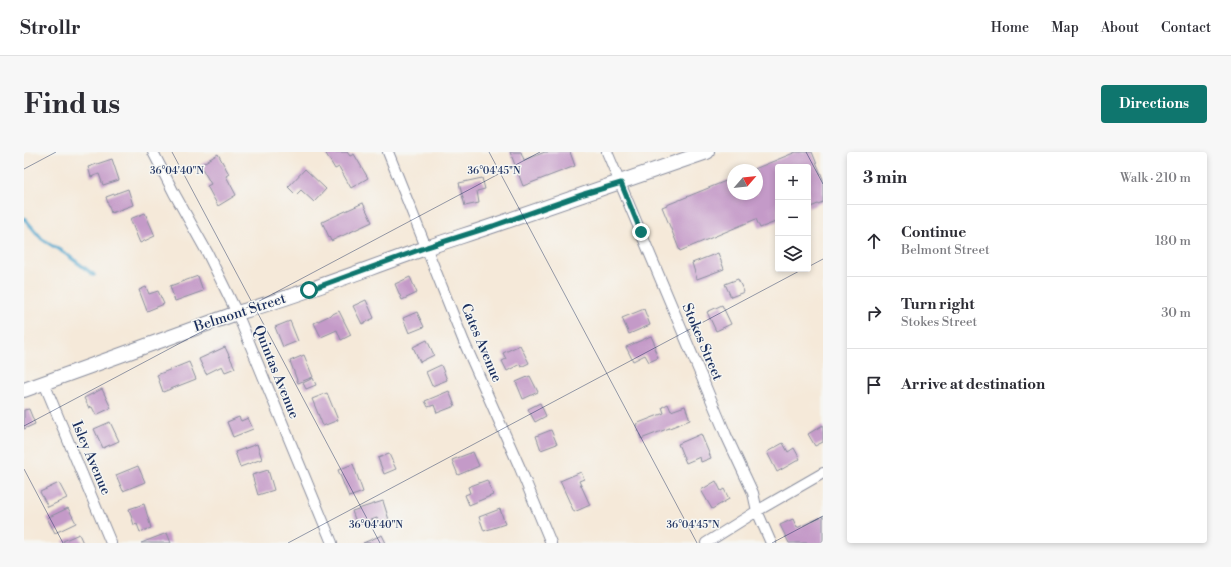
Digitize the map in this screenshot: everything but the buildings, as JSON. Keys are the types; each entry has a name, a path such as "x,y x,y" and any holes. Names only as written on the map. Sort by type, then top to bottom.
{"street":[{"name":"Quintas Avenue","path":"153,152 208,254 237,313 332,543"},
{"name":"Cates Avenue","path":"388,152 464,342 520,468 551,543"},
{"name":"Stokes Street","path":"607,152 726,435 753,493 757,511 771,543"},
{"name":"Belmont Street","path":"24,390 237,313 270,304 427,247 621,183 706,152"},
{"name":"Isley Avenue","path":"44,383 111,543"},
{"path":"706,543 757,511 823,473"}],"waterway":[{"path":"24,218 42,239 66,254 94,275"}],"route":[{"path":"309,290 351,276 427,247 621,183 641,232"}]}
